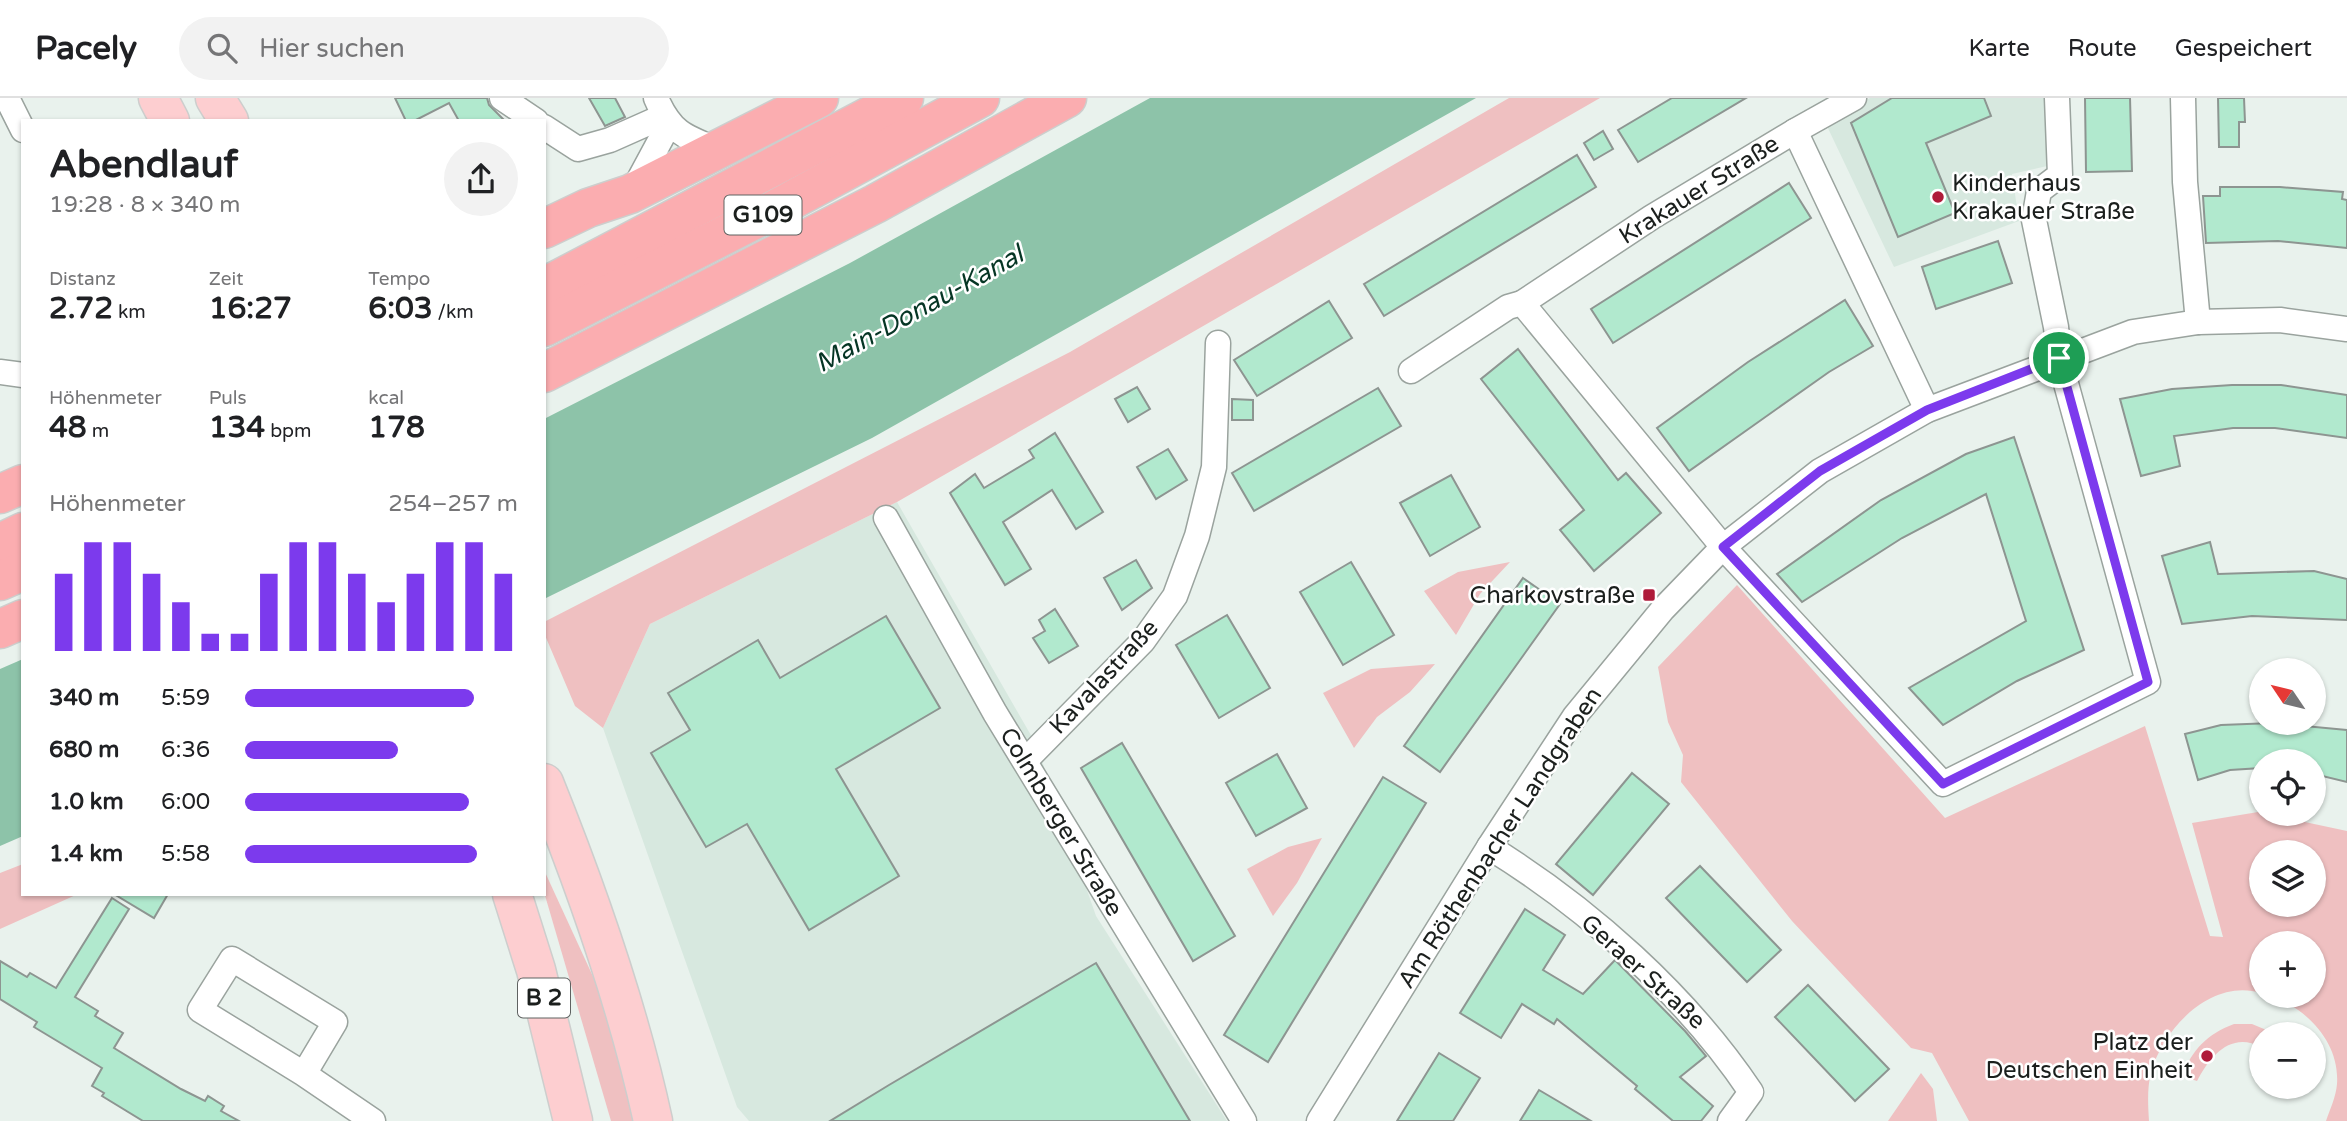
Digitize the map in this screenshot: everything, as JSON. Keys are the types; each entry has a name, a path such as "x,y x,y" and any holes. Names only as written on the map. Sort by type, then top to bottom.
{"highway":[{"path":"546,228 588,208 630,194 819,98"},
{"name":"G109","path":"546,286 904,98"},
{"name":"G109","path":"546,326 779,207 980,98"},
{"path":"546,372 874,204 1067,98"},
{"path":"0,494 21,485"},
{"path":"0,543 21,534"},
{"path":"0,581 21,572"},
{"path":"0,629 21,620"}],"main road":[{"path":"158,98 169,119"},
{"path":"215,98 228,119"},
{"path":"546,788 594,919 637,1053 653,1121"},
{"name":"B 2","path":"513,896 575,1111"},
{"path":"637,1053 674,1121"}],"street":[{"path":"7,98 21,126"},
{"path":"502,98 533,119"},
{"path":"1795,131 1854,98"},
{"path":"1522,303 1723,547 1943,784 2148,682 2059,358 2056,327 2034,220 2039,191 2060,175 2057,98"},
{"path":"2183,98 2185,183 2198,322"},
{"path":"660,107 679,134 718,150"},
{"path":"546,128 578,149 610,140 660,107"},
{"path":"630,194 643,176 662,137 660,107"},
{"name":"Krakauer Straße","path":"1411,371 1508,307 1522,303 1652,217 1795,131 1927,410"},
{"name":"Am Röthenbacher Landgraben","path":"1319,1121 1489,847 1575,716 1663,608 1723,547 1820,471 1927,410 2133,332 2198,322 2280,320 2347,330"},
{"name":"Kavalastraße","path":"1025,761 1143,641 1175,596 1197,536 1214,467 1218,343"},
{"path":"0,372 21,375"},
{"name":"Colmberger Straße","path":"886,518 1025,761 1244,1121"},
{"name":"Geraer Straße","path":"1489,847 1525,869 1623,949 1706,1028 1751,1092 1730,1121"},
{"path":"304,1074 335,1022 232,959 200,1010 304,1074 373,1121"}],"shaded area":[{"path":"1509,98 1600,98 897,502 650,624 603,728 575,706 546,638 546,621 1070,352"},
{"name":"Kinderhaus Krakauer Straße","path":"1870,98 2045,98 2047,166 2012,174 2019,221 1894,267 1825,122"},
{"path":"897,502 1036,744 1096,916 1227,1121 749,1121 737,1107 603,728 650,624"},
{"path":"1510,562 1480,594 1456,635 1424,591 1458,572"},
{"path":"1737,585 1945,818 2145,726 2210,936 2223,937 2192,823 2249,814 2249,826 2324,826 2347,831 2347,1121 2326,1121 2337,1084 2333,1054 2326,1040 2326,1022 2312,1022 2296,1008 2326,1008 2326,931 2249,931 2249,991 2225,993 2208,1000 2192,1010 2178,1024 2157,1055 2151,1072 2148,1090 2149,1121 1969,1121 1932,1053 1911,1048 1792,921 1681,782 1683,755 1668,722 1658,667"},
{"path":"1435,664 1410,692 1377,717 1354,748 1323,693 1371,669"},
{"path":"1322,838 1297,883 1273,916 1247,869 1288,847"},
{"path":"21,865 21,896 74,896 0,929 0,873"},
{"path":"546,874 596,983 639,1121 611,1121 545,896"},
{"path":"2234,1024 2249,1024 2249,1043 2231,1044 2223,1049 2208,1063 2197,1081 2182,1076 2196,1051 2216,1033"},
{"path":"1921,1073 1933,1089 1937,1121 1888,1121"}],"water":[{"name":"Main-Donau-Kanal","path":"1150,98 1476,98 872,438 546,598 546,418 850,263"},
{"path":"21,660 21,837 0,846 0,669"}],"building":[{"path":"395,98 487,98 489,105 503,119 458,119 449,103 418,119 405,119"},
{"path":"589,98 615,98 625,117 605,126"},
{"path":"1672,98 1746,98 1638,162 1618,130"},
{"path":"1892,98 1984,98 1991,116 1926,143 1955,213 1898,237 1851,123"},
{"path":"2085,98 2130,98 2132,171 2086,172"},
{"path":"2218,98 2244,98 2245,122 2239,122 2239,147 2219,147"},
{"path":"1603,131 1613,149 1594,160 1584,143"},
{"path":"1577,155 1596,187 1384,316 1364,284"},
{"path":"1789,183 1811,218 1613,343 1591,309"},
{"path":"2220,187 2280,187 2343,192 2342,199 2347,200 2347,248 2278,241 2206,243 2203,196 2220,196"},
{"path":"1998,241 2012,283 1936,309 1922,267"},
{"path":"1845,300 1873,346 1829,372 1689,471 1657,428 1748,362"},
{"path":"1329,301 1352,338 1257,396 1234,360"},
{"path":"1518,349 1618,480 1626,473 1661,513 1594,571 1560,530 1584,510 1481,379"},
{"path":"2281,385 2347,395 2347,438 2275,428 2233,428 2174,436 2180,466 2141,476 2120,399 2172,389"},
{"path":"1137,387 1150,409 1128,422 1115,399"},
{"path":"1378,388 1401,426 1254,511 1232,473"},
{"path":"1232,399 1253,400 1253,420 1232,420"},
{"path":"1055,433 1103,512 1076,529 1052,490 1003,522 1031,569 1005,585 950,493 975,474 984,488 1034,458 1029,450"},
{"path":"2014,437 2084,650 2017,681 1943,725 1909,688 2026,621 1986,494 1902,538 1802,602 1777,574 1881,500 1966,454"},
{"path":"1168,449 1187,480 1156,499 1137,467"},
{"path":"1451,475 1480,527 1430,556 1400,503"},
{"path":"2210,542 2218,574 2314,571 2347,579 2347,620 2252,616 2182,624 2162,556"},
{"path":"1136,560 1152,588 1122,610 1104,578"},
{"path":"1351,562 1394,635 1343,665 1300,592"},
{"path":"1523,578 1560,604 1440,772 1404,746"},
{"path":"1055,609 1078,646 1049,663 1033,638 1045,631 1039,620"},
{"path":"1227,615 1270,688 1219,718 1176,645"},
{"path":"886,616 940,708 836,769 899,876 809,930 747,824 706,847 651,753 690,730 668,693 758,640 780,678"},
{"path":"2249,724 2249,735 2326,735 2326,728 2347,730 2347,782 2326,777 2326,749 2249,749 2249,769 2230,770 2198,780 2185,734 2221,725"},
{"path":"1122,743 1235,936 1193,961 1081,768"},
{"path":"1277,754 1307,808 1256,836 1226,783"},
{"path":"1632,773 1669,804 1593,895 1556,864"},
{"path":"1383,777 1426,803 1268,1062 1224,1035"},
{"path":"1700,866 1781,950 1747,982 1666,898"},
{"path":"117,896 167,896 154,918"},
{"path":"112,898 129,909 75,997 98,1011 95,1016 123,1033 114,1048 181,1089 205,1101 208,1096 224,1106 221,1111 239,1121 143,1121 102,1096 104,1093 92,1086 102,1068 34,1027 37,1022 0,999 0,961 27,977 30,973 56,988"},
{"path":"1525,909 1565,935 1543,970 1583,994 1615,960 1706,1056 1680,1077 1713,1106 1701,1121 1673,1121 1635,1089 1637,1086 1557,1019 1554,1024 1522,1004 1501,1038 1460,1013"},
{"path":"1096,963 1190,1121 830,1121 889,1085"},
{"path":"1808,985 1889,1069 1855,1101 1775,1017"},
{"path":"1439,1053 1480,1078 1453,1121 1397,1121"},
{"path":"1539,1090 1556,1100 1591,1121 1520,1121"}],"place":[{"name":"Kinderhaus Krakauer Straße","path":"1938,197"},
{"name":"Charkovstraße","path":"1649,595"},
{"name":"Platz der Deutschen Einheit","path":"2207,1056"}],"route":[{"path":"2059,358 2148,682 1943,784 1723,547 1820,471 1927,410 2059,358"}]}
